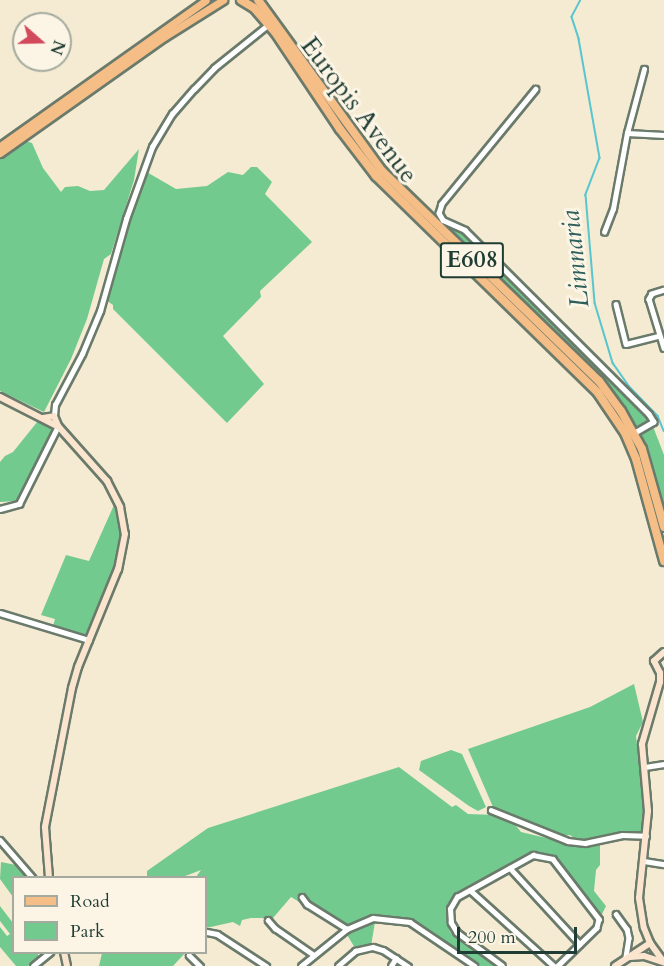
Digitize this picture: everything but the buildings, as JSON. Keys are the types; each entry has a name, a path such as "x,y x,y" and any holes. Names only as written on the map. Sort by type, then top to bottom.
{"highway":[{"name":"Europis Avenue","path":"240,0 254,8 269,24 376,176 598,393 625,433 636,459 664,561"},
{"name":"Europis Avenue","path":"258,0 381,171 588,369 634,432 651,474 664,527"}],"main road":[{"path":"0,146 206,0"},
{"path":"0,153 164,37 224,0"}],"street":[{"path":"0,509 19,504 58,426 54,416 55,405 82,354 100,311 126,219 152,147 172,114 194,88 214,68 269,24"},
{"path":"604,232 617,190 627,134 644,69"},
{"path":"536,89 442,204 439,213 443,220 465,230 650,414 654,422 634,432"},
{"path":"627,134 664,135"},
{"path":"664,290 650,295 651,311 664,348"},
{"path":"616,304 626,344 659,336"},
{"path":"0,397 58,426 107,480 117,498 125,524 122,558 72,688 45,827 49,876"},
{"path":"43,418 54,416"},
{"path":"0,613 89,640"},
{"path":"654,661 664,652"},
{"path":"654,661 664,657"},
{"path":"654,661 660,673 660,682 643,739 648,801 639,906 650,943 664,962"},
{"path":"645,767 664,764"},
{"path":"491,810 568,841 585,843 622,835 646,836"},
{"path":"0,840 31,876"},
{"path":"470,890 556,966 599,926 599,919 553,859 533,855 470,890 453,903 451,923 457,933 502,966"},
{"path":"644,861 664,864"},
{"path":"510,868 580,944"},
{"path":"302,897 307,904 347,929"},
{"path":"616,914 627,929 629,938 626,957"},
{"path":"302,966 347,929 373,918 411,922 475,966"},
{"path":"268,920 275,928 314,955"},
{"path":"207,932 217,934 266,966"},
{"path":"615,966 650,943"},
{"path":"338,966 355,951 366,948 378,948 408,966"},
{"path":"33,966 48,954"},
{"path":"189,955 200,966"},
{"path":"626,957 644,956 664,962"},
{"path":"391,966 396,958"}],"green space":[{"path":"26,141 32,143 43,168 61,192 65,187 78,186 90,191 104,190 139,149 134,180 111,254 104,259 87,319 71,359 44,412 0,391 0,159"},
{"path":"251,167 257,167 272,182 265,194 312,242 260,291 261,297 223,336 264,384 227,423 106,300 128,221 145,171 176,189 207,186 228,172 243,175"},
{"path":"436,221 463,234 649,416 664,455 664,513 642,442 599,379"},
{"path":"38,421 53,428 16,501 0,502 0,462 13,452"},
{"path":"114,505 122,534 117,561 85,637 53,626 55,619 41,615 66,555 89,561"},
{"path":"634,684 643,722 636,736 645,812 643,832 622,831 595,839 577,840 570,835 558,835 493,807 468,749 590,707"},
{"path":"451,750 462,754 486,807 478,811 419,770 421,761"},
{"path":"399,767 452,807 456,805 468,814 495,815 512,821 521,832 567,843 600,843 600,865 596,870 594,891 606,906 601,916 554,858 543,853 531,853 468,886 451,899 446,912 450,932 496,966 480,966 424,926 399,917 376,916 373,919 375,922 371,946 355,948 343,928 291,897 273,918 251,918 242,920 240,926 233,922 207,928 207,876 197,876 201,870 185,876 147,876 147,871 208,828"},
{"path":"1,862 16,865 25,876 12,876 12,896 0,879"},
{"path":"0,906 12,922 12,954 38,954 39,956 28,966 16,966 0,947 0,927 7,936 10,934 0,921"},
{"path":"102,954 184,954 173,966 99,966"}],"waterway":[{"name":"Limnaria","path":"581,0 572,17 579,39 600,158 586,195 595,303 613,363 629,386 658,416 664,431"}]}
